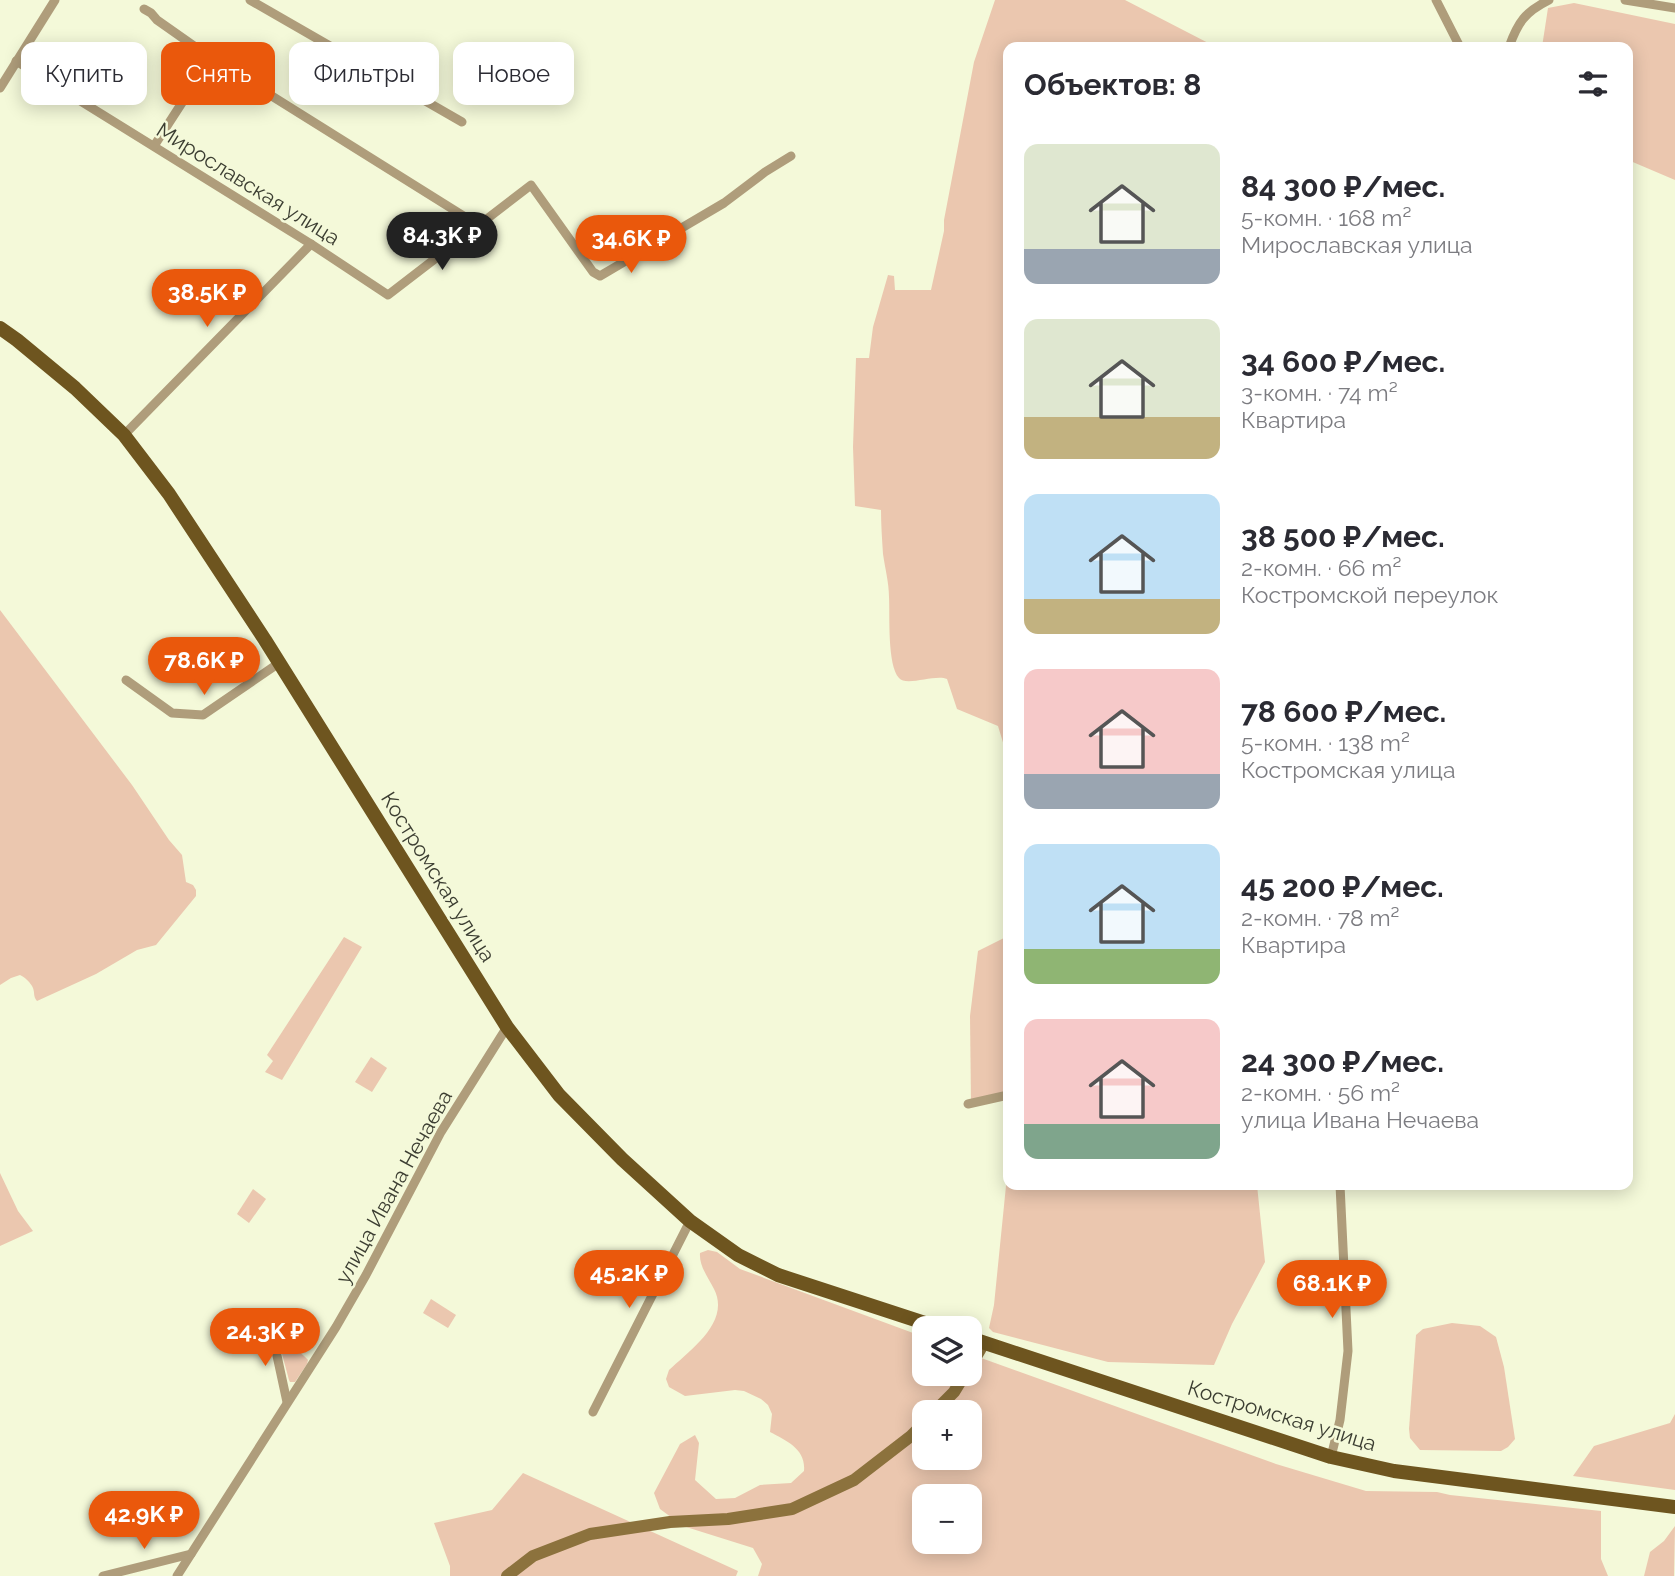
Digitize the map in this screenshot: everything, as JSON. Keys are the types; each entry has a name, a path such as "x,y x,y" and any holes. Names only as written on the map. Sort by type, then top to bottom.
{"main road":[{"name":"Костромская улица","path":"0,328 75,388 124,435 169,494 279,663 507,1027 559,1095 622,1159 690,1221 738,1255 778,1275 912,1319"},
{"name":"Костромская улица","path":"984,1343 1331,1457 1401,1472 1675,1507"},
{"path":"946,1400 958,1386"},
{"path":"507,1576 533,1556 590,1534 792,1509 854,1480 912,1435"}],"street":[{"path":"0,88 54,0"},
{"path":"250,0 461,122"},
{"path":"1436,0 1457,42"},
{"path":"1511,42 1523,18 1549,0"},
{"path":"1625,0 1675,8"},
{"path":"144,9 188,42"},
{"name":"Мирославская улица","path":"16,61 311,244 388,295 478,225"},
{"path":"275,98 478,225 531,185 593,272 600,276 724,204 765,172 792,156"},
{"path":"154,146 181,105"},
{"path":"124,435 311,244"},
{"path":"126,680 172,713 203,715 279,663"},
{"name":"улица Ивана Нечаева","path":"177,1576 318,1356 366,1275 441,1132 507,1027"},
{"path":"968,1104 1003,1096"},
{"path":"1331,1457 1340,1420 1348,1351 1340,1190"},
{"path":"593,1412 690,1221"},
{"path":"271,1328 287,1402"},
{"path":"103,1576 191,1554"}],"shaded area":[{"path":"995,0 1125,0 1206,42 1003,42 1003,742 998,726 957,709 947,679 908,681 899,678 895,672 891,651 889,592 883,554 881,510 855,506 853,447 856,358 869,358 873,327 888,275 894,276 895,290 931,290 974,62"},
{"path":"1574,3 1675,24 1675,180 1633,162 1633,42 1543,42 1548,8"},
{"path":"0,610 182,855 186,882 196,890 196,896 156,945 137,950 96,974 37,1001 31,984 20,975 0,985"},
{"path":"344,937 362,947 282,1080 265,1072 273,1061 267,1055"},
{"path":"1003,938 1003,1097 971,1104 970,1016 978,951"},
{"path":"371,1057 387,1068 372,1092 355,1082"},
{"path":"0,1173 18,1211 33,1231 0,1246"},
{"path":"253,1189 266,1199 249,1223 237,1214"},
{"path":"1006,1190 1258,1190 1265,1262 1214,1365 1108,1362 993,1332 989,1328 994,1305"},
{"path":"708,1250 717,1252 740,1269 912,1333 912,1386 982,1386 982,1358 1276,1464 1366,1491 1437,1492 1601,1511 1601,1559 1608,1576 758,1576 762,1564 753,1548 683,1526 660,1509 654,1493 680,1444 695,1435 699,1443 695,1480 716,1499 735,1498 760,1485 791,1483 804,1471 799,1451 770,1432 772,1414 761,1399 735,1390 685,1396 669,1387 666,1379 669,1370 706,1334 717,1313 718,1301 700,1253"},
{"path":"431,1299 456,1315 448,1328 423,1313"},
{"path":"1452,1323 1480,1326 1496,1337 1504,1367 1515,1439 1501,1451 1420,1450 1410,1438 1416,1335 1423,1329"},
{"path":"285,1347 298,1351 308,1360 295,1382 289,1380 281,1350"},
{"path":"1675,1414 1675,1490 1573,1476 1594,1446 1670,1423"},
{"path":"523,1473 738,1571 736,1576 450,1576 450,1566 434,1523 492,1510"},
{"path":"1675,1526 1674,1576 1644,1576 1650,1552 1664,1541"}]}
